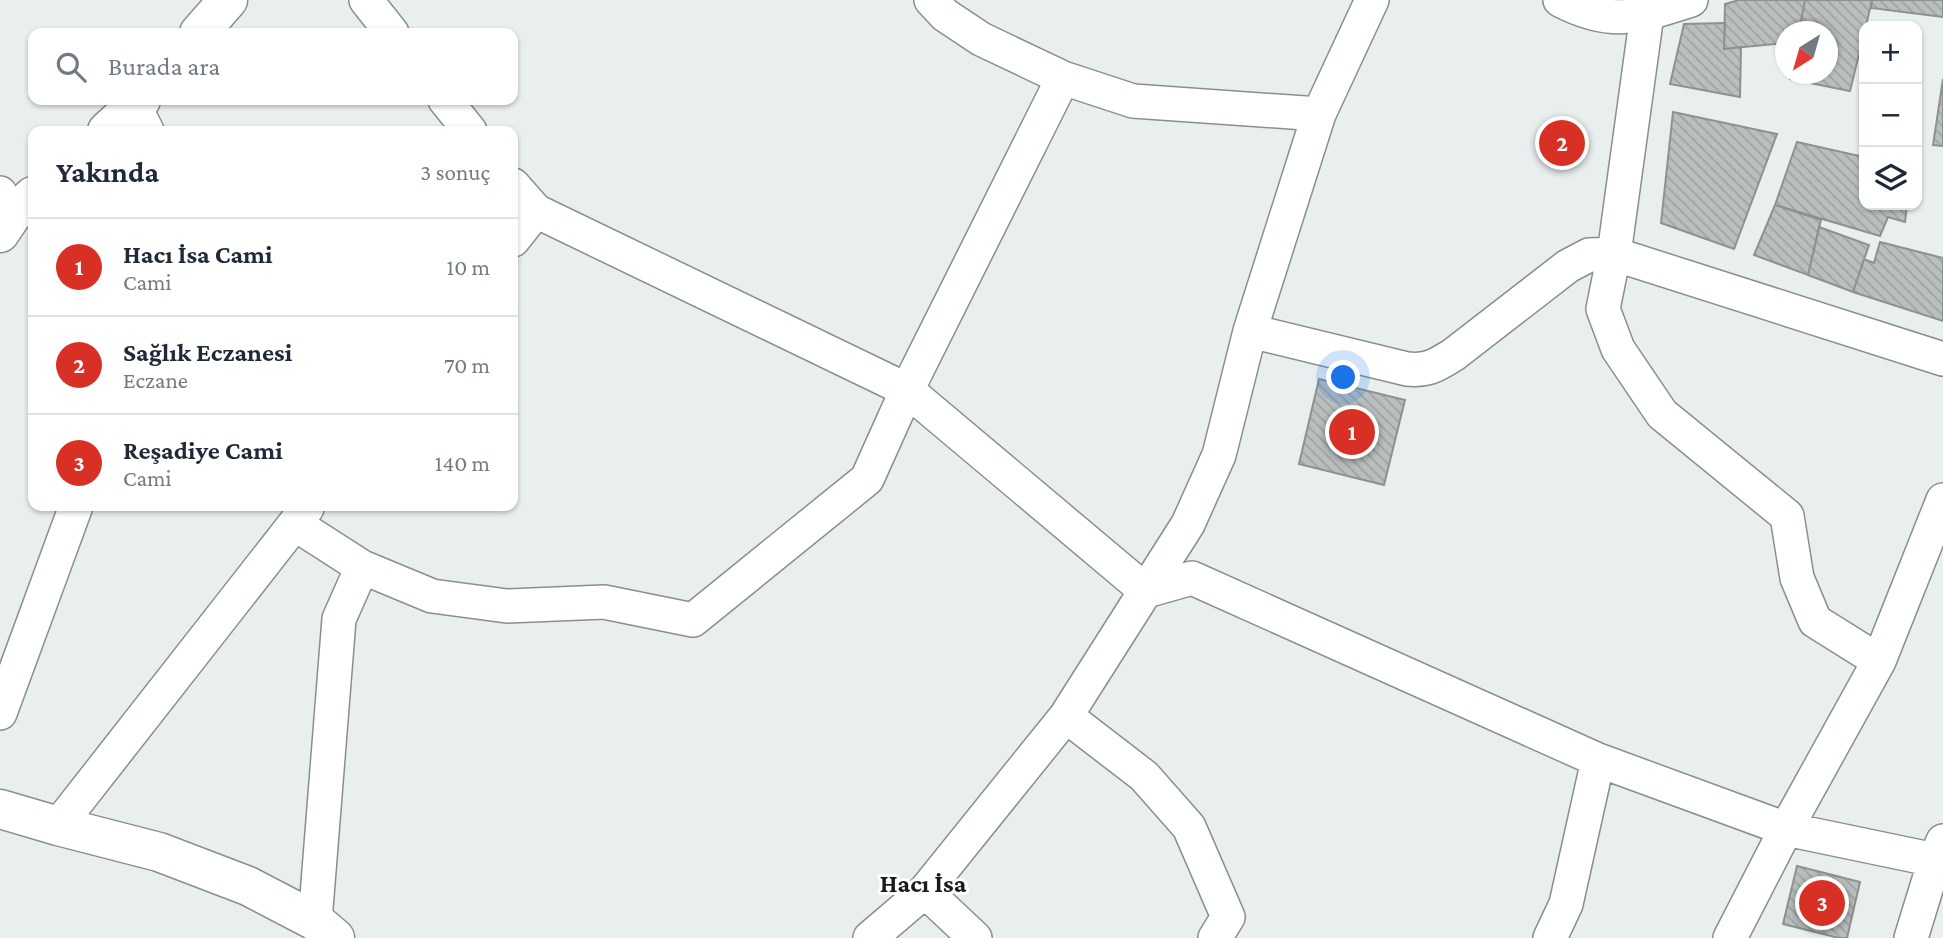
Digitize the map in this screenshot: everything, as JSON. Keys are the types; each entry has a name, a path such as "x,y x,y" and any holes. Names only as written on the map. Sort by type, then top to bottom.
{"street":[{"path":"203,28 228,0"},
{"path":"366,0 388,28"},
{"path":"931,0 945,15 981,39 1063,78 1133,101 1319,114"},
{"path":"870,938 925,891 1066,716 1188,524 1219,455 1250,331 1319,114 1372,0"},
{"path":"1560,0 1596,15 1618,18 1647,14 1690,0"},
{"path":"1647,14 1614,254 1603,309 1618,349 1662,414 1787,516 1797,578 1815,621 1879,661"},
{"path":"58,826 302,515 362,567 432,596 507,606 604,602 693,620 867,480 907,390 1063,78"},
{"path":"449,105 466,126"},
{"path":"116,126 141,113"},
{"path":"518,191 536,211 907,390 1146,591"},
{"path":"518,234 536,211"},
{"path":"1250,331 1422,371 1453,355 1567,266 1589,255 1614,254 1943,359"},
{"path":"1730,938 1879,661 1943,500"},
{"path":"0,713 74,511"},
{"path":"0,809 159,852 248,886 325,929 339,619 362,567"},
{"path":"1146,591 1192,578 1598,760 1787,829 1939,850 1911,938"},
{"path":"1066,716 1144,776 1189,827 1228,917 1215,938"},
{"path":"1550,938 1566,904 1598,760"},
{"path":"925,891 975,938"}],"building":[{"path":"1739,0 1805,0 1801,21 1775,21 1775,44 1724,49 1725,4"},
{"path":"1805,0 1872,0 1867,21 1859,21 1859,54 1850,91 1815,84 1838,84 1838,21 1801,21"},
{"path":"1872,0 1943,0 1943,17 1871,8"},
{"path":"1725,23 1724,49 1741,47 1740,97 1670,84 1684,24"},
{"path":"1943,79 1943,146 1933,145"},
{"path":"1673,112 1777,134 1734,249 1661,223"},
{"path":"1797,142 1859,156 1859,210 1906,210 1905,222 1888,217 1880,236 1775,205"},
{"path":"1775,205 1821,220 1808,275 1754,255"},
{"path":"1819,227 1869,245 1853,292 1808,275"},
{"path":"1880,242 1943,258 1943,321 1853,292 1864,259 1874,263"},
{"path":"1319,379 1405,400 1384,485 1299,464"},
{"path":"1797,866 1860,882 1847,938 1783,924"}],"place":[{"name":"Sağlık Eczanesi","path":"1562,143"},
{"name":"Hacı İsa Cami","path":"1352,432"},
{"name":"Reşadiye Cami","path":"1822,903"}],"district":[{"name":"Hacı İsa","path":"923,883"}]}
